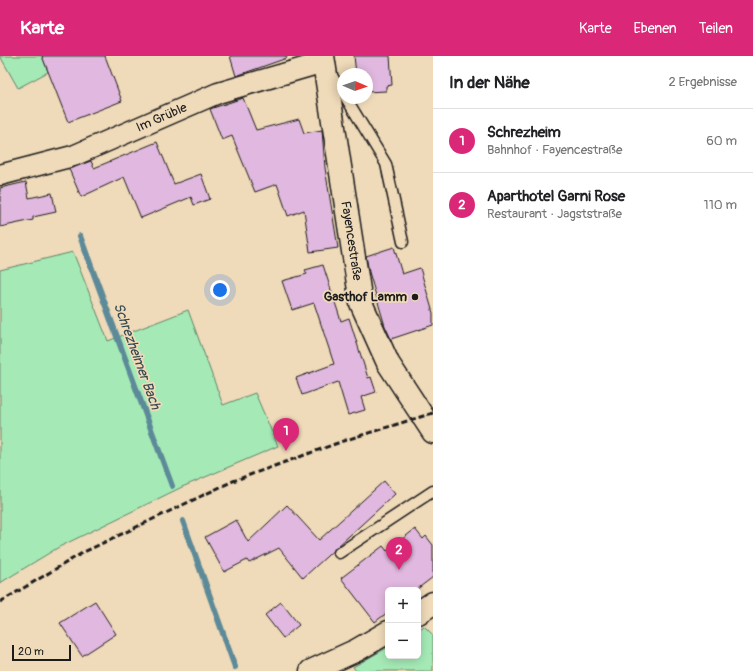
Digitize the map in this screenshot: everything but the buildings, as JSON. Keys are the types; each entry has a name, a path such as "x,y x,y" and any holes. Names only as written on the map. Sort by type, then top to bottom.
{"street":[{"name":"Im Grüble","path":"0,175 73,156 218,93 324,59"},
{"name":"Fayencestraße","path":"324,59 361,303 388,363 433,432"},
{"path":"421,611 433,603"},
{"path":"310,671 357,650 385,634"}],"lane":[{"path":"324,59 337,82"},
{"path":"350,104 386,164 403,242"},
{"path":"340,553 433,491"}],"green space":[{"path":"0,56 42,56 48,72 18,88"},
{"path":"73,252 108,341 188,310 223,405 255,393 278,446 182,487 59,547 0,583 0,270"},
{"path":"424,626 433,635 433,671 356,671 353,667 385,649 385,659 421,659 421,628"}],"waterway":[{"name":"Schrezheimer Bach","path":"80,236 172,486"},
{"name":"Schrezheimer Bach","path":"183,521 235,667"}],"railway":[{"path":"0,602 84,552 233,481 346,440 433,413"}],"place":[{"name":"Gasthof Lamm","path":"415,297"},
{"name":"Schrezheim","path":"286,451"},
{"name":"Aparthotel Garni Rose","path":"399,570"}]}
